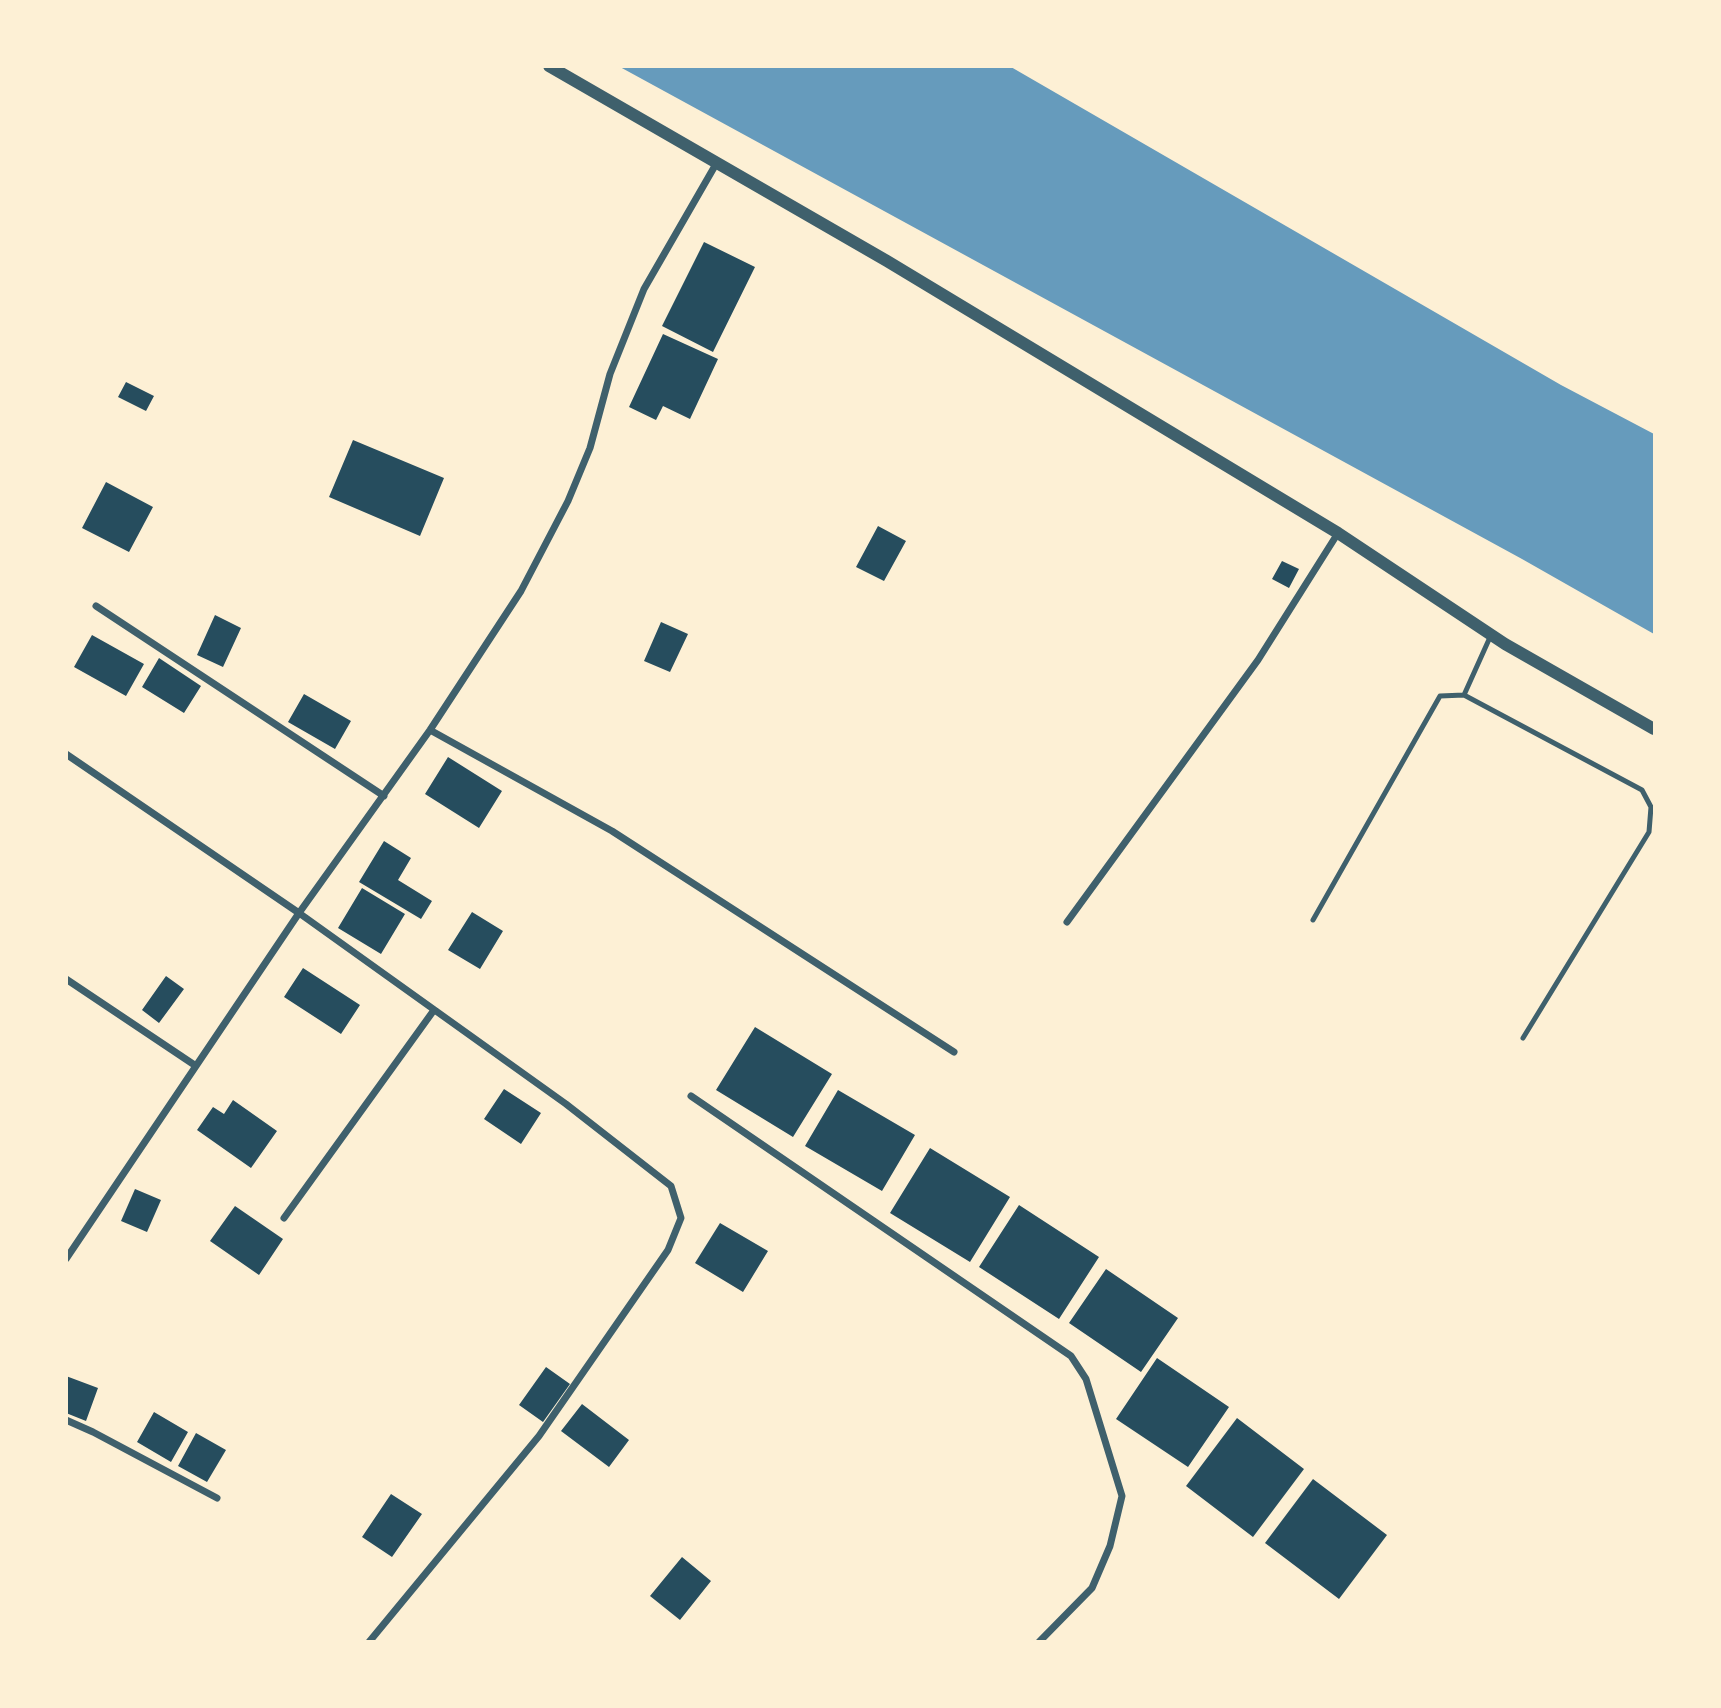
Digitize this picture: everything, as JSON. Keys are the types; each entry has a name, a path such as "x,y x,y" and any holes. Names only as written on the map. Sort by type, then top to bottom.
{"street":[{"path":"549,66 887,261 1338,533 1492,635 1654,729"},
{"path":"66,1259 299,914 430,730 521,591 568,501 590,448 610,374 644,289 716,164"},
{"path":"1066,922 1258,660 1338,533"},
{"path":"96,606 384,796"},
{"path":"430,730 612,831 954,1052"},
{"path":"66,754 299,914 566,1104 671,1186 681,1218 668,1250 539,1436 369,1642"},
{"path":"66,979 196,1066"},
{"path":"284,1218 434,1010"},
{"path":"691,1096 1071,1356 1086,1379 1122,1496 1110,1546 1092,1588 1039,1642"},
{"path":"66,1420 217,1499"}],"lane":[{"path":"1464,695 1492,635"},
{"path":"1312,920 1440,696 1464,695 1642,790 1651,807 1649,832 1523,1038"}],"water":[{"path":"620,67 1011,67 1561,385 1654,434 1654,634 1522,559"}],"building":[{"path":"704,242 755,267 713,352 662,326"},
{"path":"663,334 718,359 690,419 663,406 656,420 629,407"},
{"path":"126,382 154,396 146,411 118,397"},
{"path":"353,440 444,478 420,536 329,497"},
{"path":"106,482 153,507 129,552 82,528"},
{"path":"878,526 906,541 884,581 856,567"},
{"path":"1282,561 1299,569 1289,588 1272,579"},
{"path":"215,615 241,628 223,667 197,655"},
{"path":"661,622 688,634 670,672 644,661"},
{"path":"92,635 144,664 126,696 74,667"},
{"path":"159,658 201,686 184,713 142,687"},
{"path":"304,694 351,721 335,749 288,722"},
{"path":"448,757 502,791 479,828 425,794"},
{"path":"384,841 411,858 398,880 432,901 421,919 359,882"},
{"path":"362,888 405,914 381,954 338,928"},
{"path":"472,912 503,931 480,969 448,950"},
{"path":"303,968 360,1005 341,1034 284,997"},
{"path":"166,976 184,989 159,1023 142,1010"},
{"path":"755,1027 832,1074 793,1137 716,1090"},
{"path":"504,1089 541,1113 521,1144 484,1119"},
{"path":"838,1090 915,1135 882,1191 805,1146"},
{"path":"233,1100 277,1131 251,1168 197,1130 213,1107 224,1114"},
{"path":"930,1148 1010,1197 970,1262 890,1213"},
{"path":"135,1189 161,1200 147,1232 121,1221"},
{"path":"1019,1205 1099,1257 1059,1319 979,1267"},
{"path":"235,1206 283,1239 259,1275 210,1241"},
{"path":"720,1223 768,1251 743,1292 695,1263"},
{"path":"1106,1269 1178,1318 1141,1372 1069,1323"},
{"path":"1157,1358 1229,1407 1188,1467 1116,1419"},
{"path":"546,1367 570,1384 543,1422 519,1405"},
{"path":"66,1376 98,1388 86,1421 66,1413"},
{"path":"582,1404 629,1440 609,1467 561,1431"},
{"path":"154,1412 188,1432 171,1462 137,1442"},
{"path":"1237,1418 1304,1469 1253,1537 1186,1486"},
{"path":"196,1433 226,1450 207,1482 178,1466"},
{"path":"1313,1479 1387,1535 1339,1599 1265,1543"},
{"path":"391,1494 422,1514 392,1557 362,1537"},
{"path":"682,1557 711,1581 680,1620 650,1596"}]}
